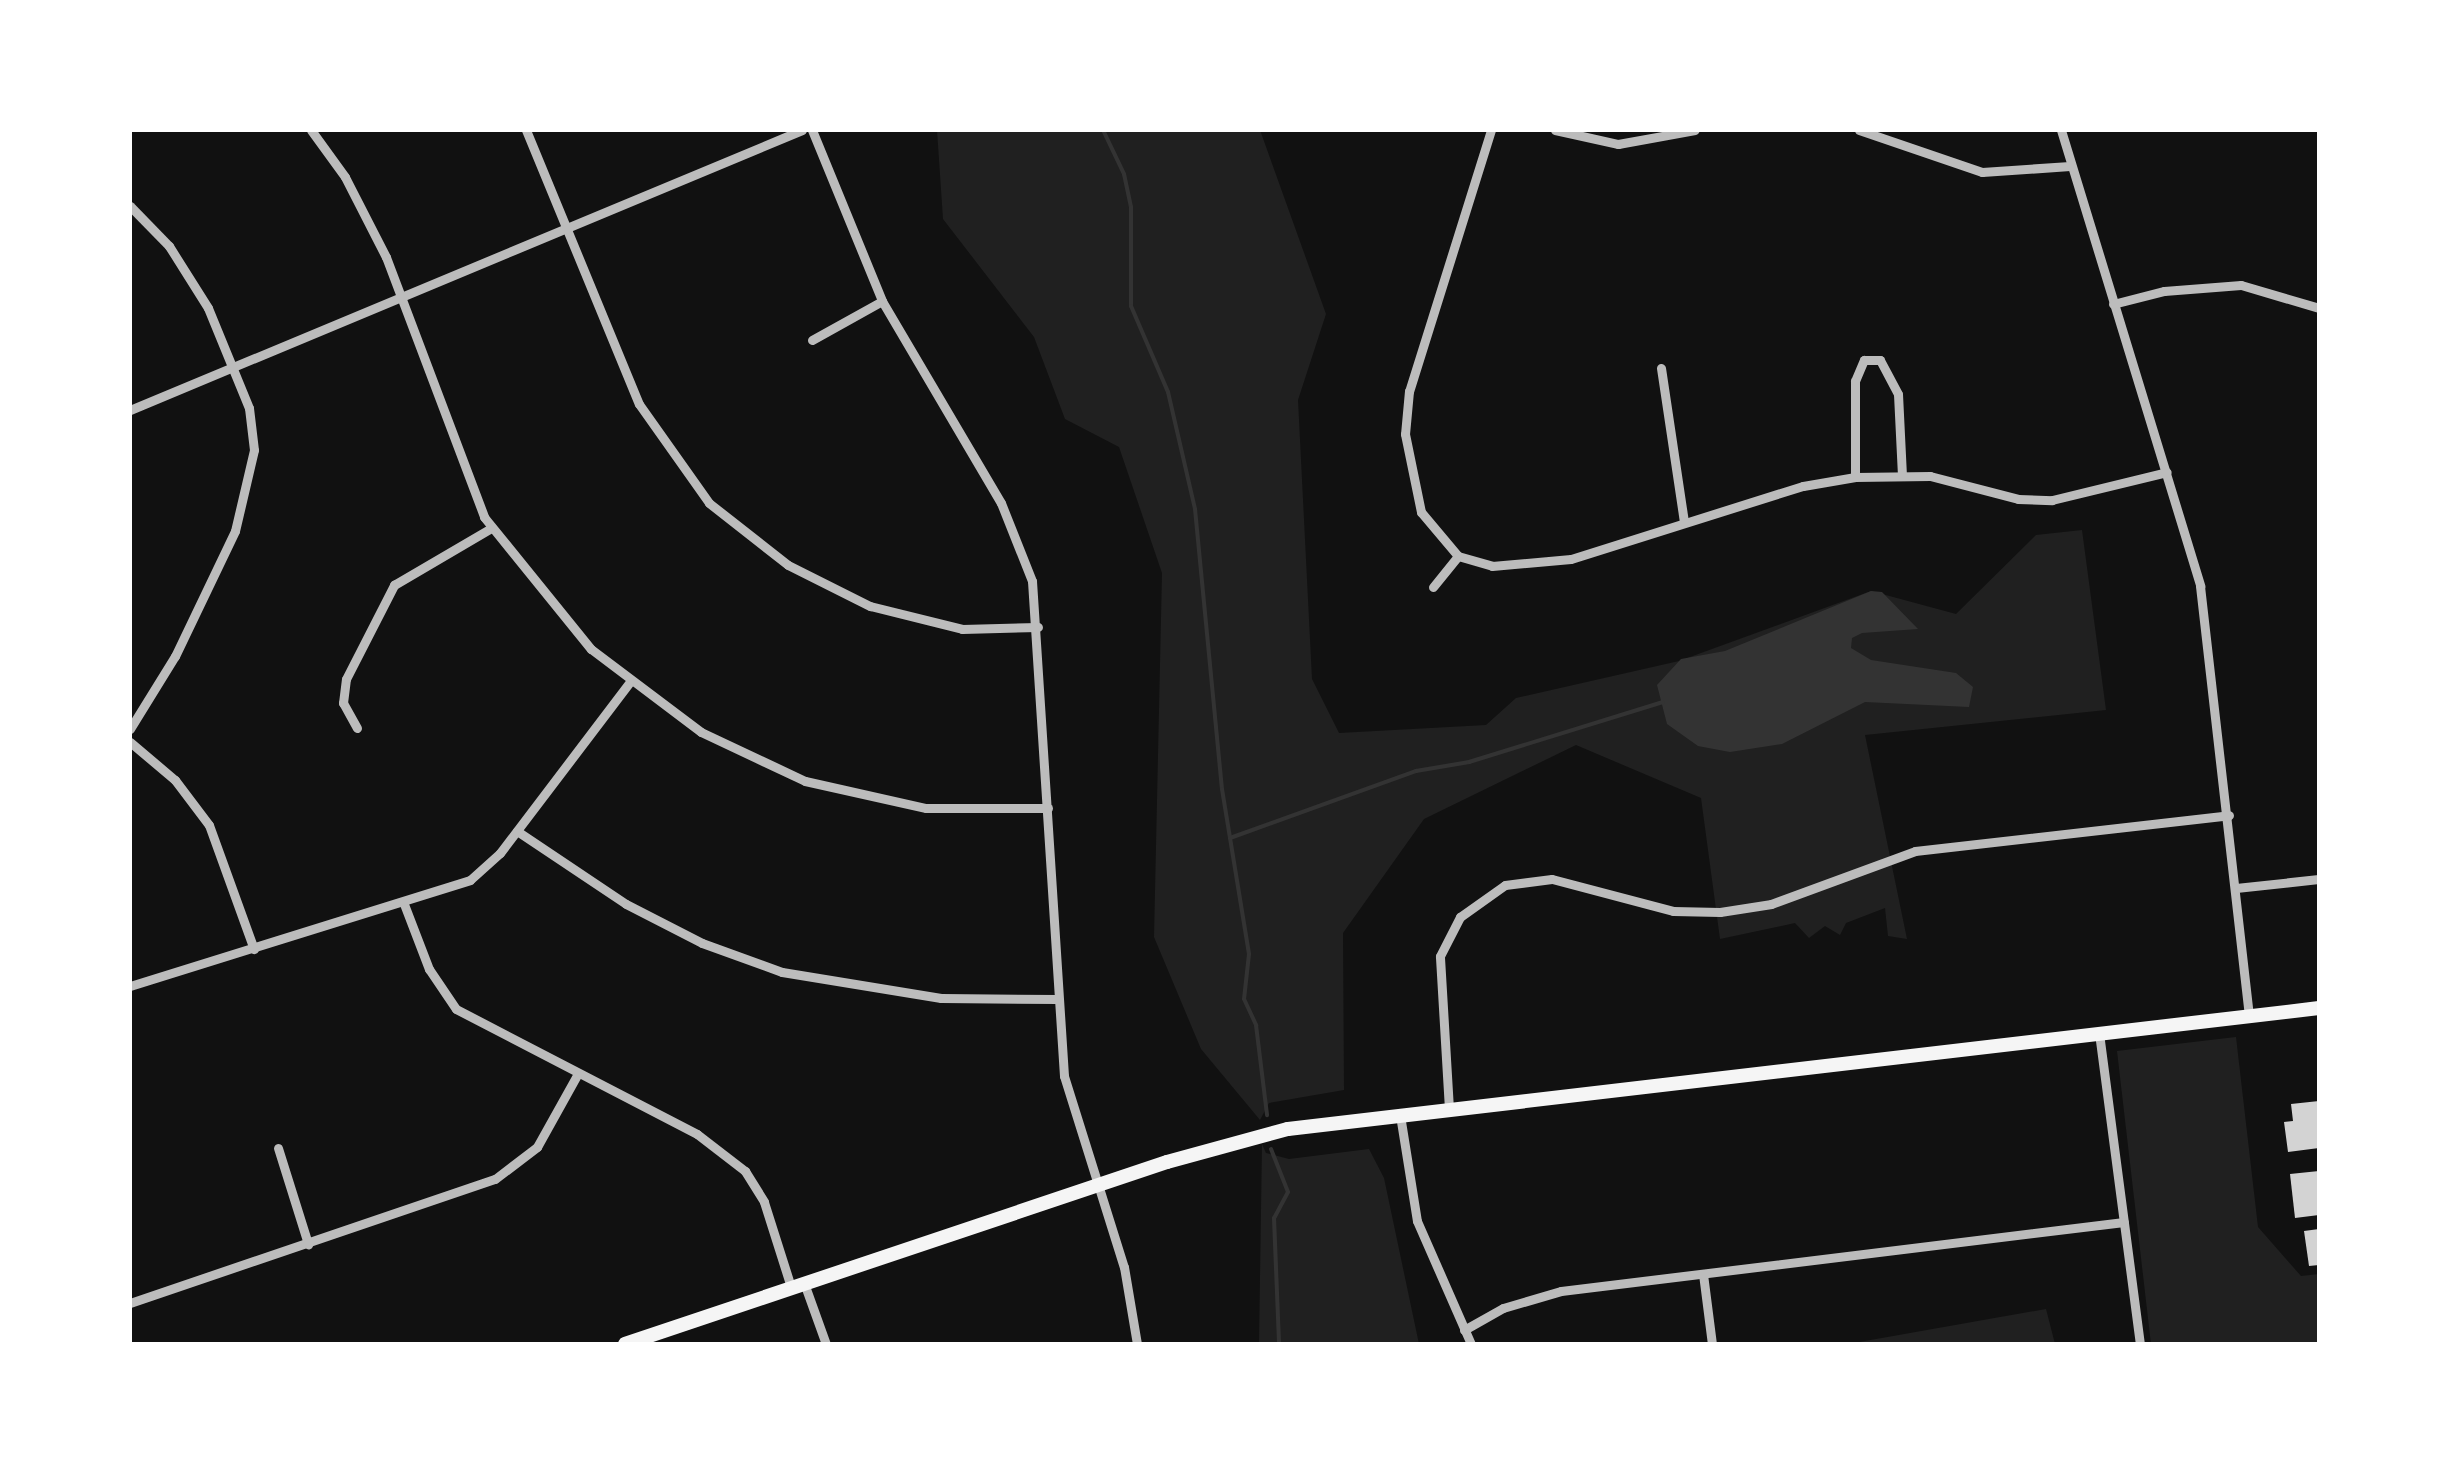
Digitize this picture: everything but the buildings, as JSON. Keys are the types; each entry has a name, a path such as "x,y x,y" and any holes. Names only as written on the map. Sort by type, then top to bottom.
{"main road":[{"path":"626,1344 1096,1186 1263,1135 1400,1114 2319,1008"}],"street":[{"path":"310,130 352,189 402,297 491,528 560,616 630,682 722,744 806,781 926,808 1048,808"},
{"path":"526,130 648,422 724,517 788,565 870,606 962,630 1038,628"},
{"path":"130,410 802,130"},
{"path":"812,130 882,300 1006,513 1026,562 1038,628 1066,1094 1128,1284 1137,1344"},
{"path":"1491,130 1410,391 1405,434 1422,512 1458,556 1526,567 1856,477 1902,475 2052,500 2167,472"},
{"path":"1555,130 1618,144 1695,130"},
{"path":"1859,130 1982,172 2070,166"},
{"path":"2061,130 2167,472 2207,621 2248,1016"},
{"path":"130,206 192,279 232,365 253,436 247,496 184,638 130,728"},
{"path":"2114,304 2164,291 2241,285 2319,308"},
{"path":"812,340 882,300"},
{"path":"1856,477 1855,381 1864,360 1880,360 1898,394 1902,475"},
{"path":"1661,368 1684,522"},
{"path":"357,728 343,704 346,679 394,584 491,528"},
{"path":"1432,587 1458,556"},
{"path":"130,986 404,904 470,880 517,831 630,682"},
{"path":"130,742 175,780 210,825 254,949"},
{"path":"1449,1109 1440,956 1460,917 1505,885 1552,879 1673,911 1720,912 1782,900 1893,856 2229,815"},
{"path":"517,831 626,904 702,943 782,972 941,998 1058,1000"},
{"path":"2236,888 2319,879"},
{"path":"404,904 436,984 456,1010 697,1134 745,1171 764,1202 826,1344"},
{"path":"2099,1033 2140,1344"},
{"path":"130,1303 512,1170 537,1147 576,1074"},
{"path":"1400,1114 1410,1184 1433,1265 1471,1344"},
{"path":"278,1148 308,1244"},
{"path":"1464,1330 1524,1299 2124,1222"},
{"path":"1702,1274 1712,1344"}],"shaded area":[{"path":"937,130 1260,130 1326,314 1298,400 1312,679 1339,733 1486,725 1516,698 1679,661 1871,591 1956,614 2036,535 2082,530 2106,710 1865,735 1907,939 1888,936 1885,908 1846,923 1840,935 1825,926 1809,938 1795,923 1720,939 1701,798 1576,745 1424,819 1343,933 1344,1090 1269,1103 1260,1120 1201,1049 1154,937 1162,573 1119,447 1065,419 1034,337 943,219"},
{"path":"1871,591 1882,592 1918,629 1862,633 1852,638 1851,648 1871,660 1956,673 1973,687 1969,707 1865,702 1782,744 1730,752 1698,746 1667,724 1657,685 1681,659 1725,651"},
{"path":"2236,1037 2258,1227 2301,1276 2319,1274 2319,1344 2151,1344 2117,1051"},
{"path":"1262,1144 1266,1153 1289,1159 1369,1149 1384,1178 1419,1344 1259,1344"},
{"path":"2046,1309 2055,1344 1848,1344"}],"waterway":[{"path":"1103,130 1124,174 1131,207 1131,306 1168,392 1195,509 1222,789 1249,954 1244,999 1256,1025 1267,1115"},
{"path":"1230,838 1416,771 1469,762 1663,702"},
{"path":"1271,1149 1288,1192 1274,1218 1279,1344"}]}
